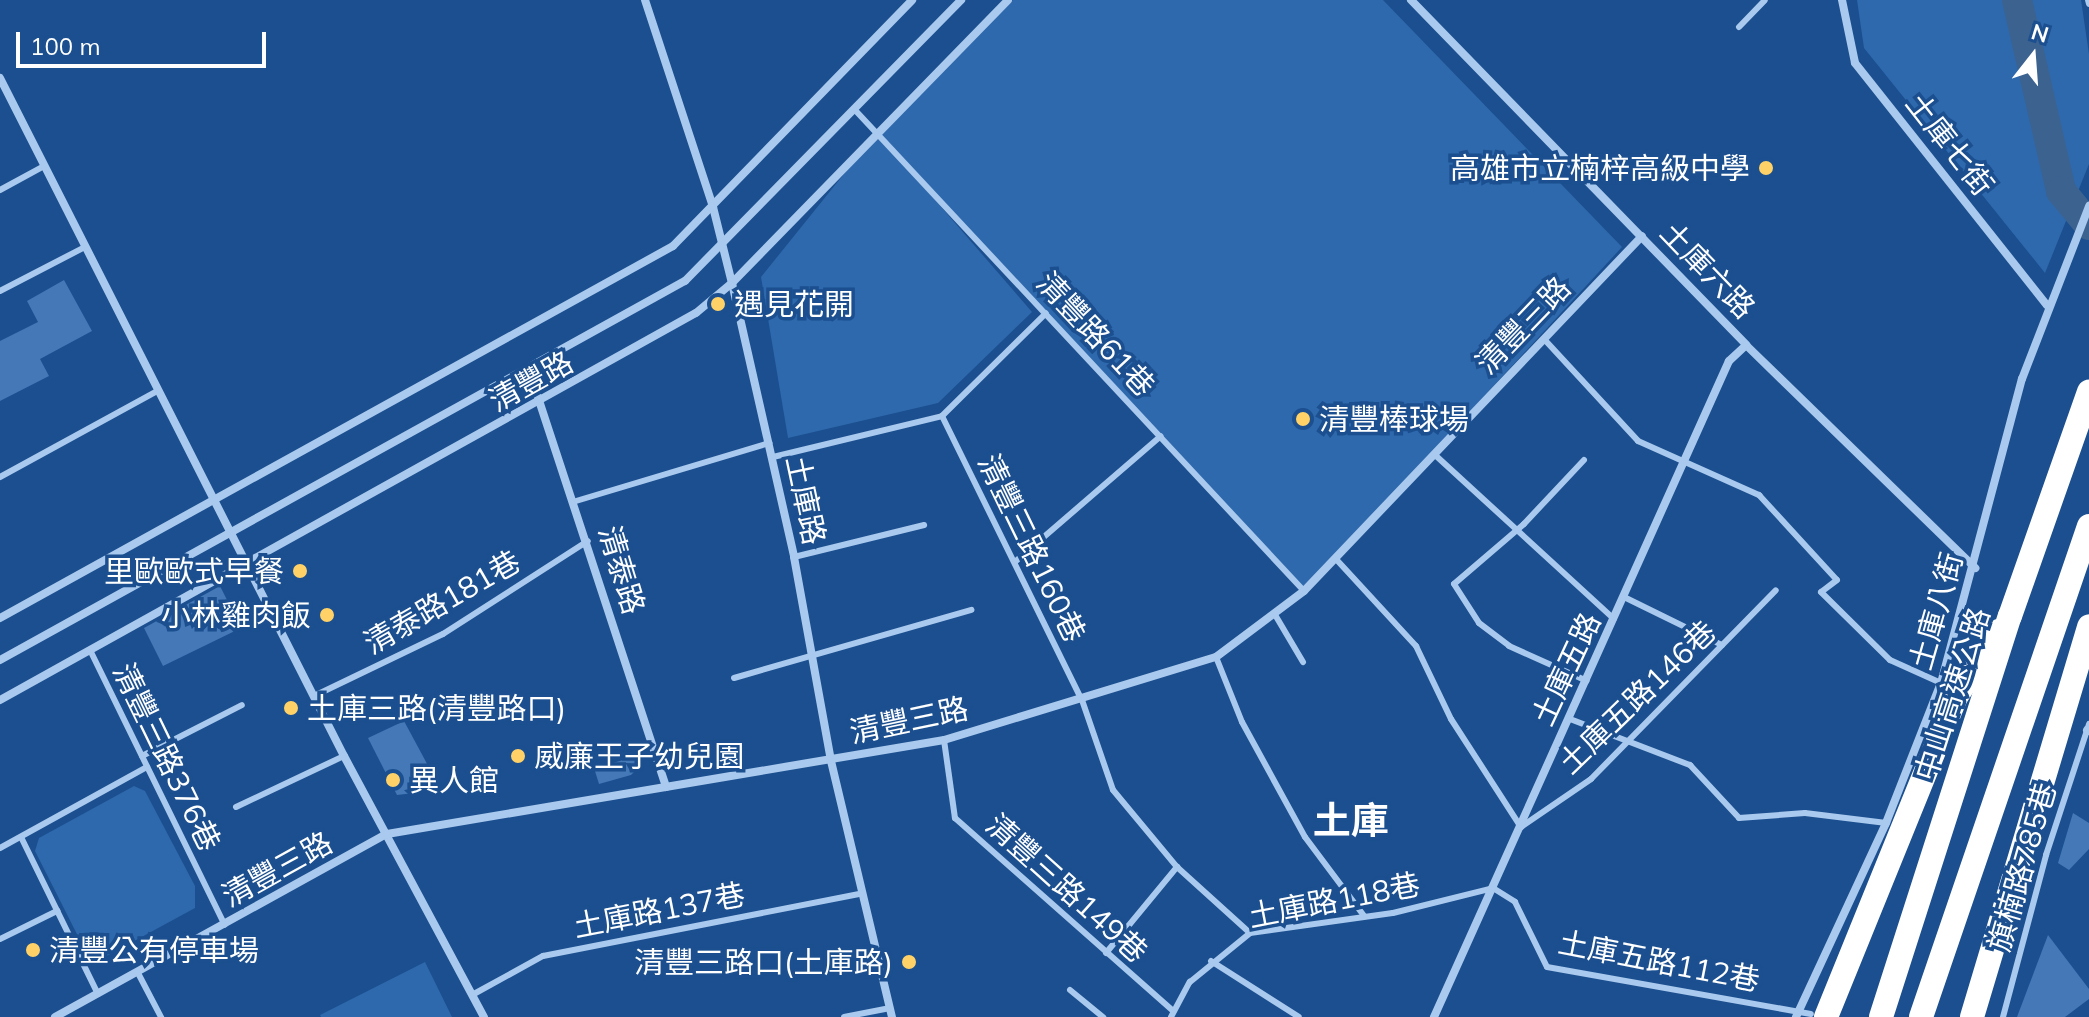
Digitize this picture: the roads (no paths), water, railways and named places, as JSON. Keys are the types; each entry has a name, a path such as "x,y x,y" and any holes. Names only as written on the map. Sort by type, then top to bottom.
{"highway":[{"name":"中山高速公路","path":"1881,1017 2010,616 2089,392"},
{"path":"1921,1017 2089,526"},
{"path":"1818,1016 1956,697 2010,616"},
{"path":"1972,1017 2089,626"},
{"path":"1957,1017 1989,926 2009,885"}],"street":[{"name":"土庫路","path":"645,0 713,207 732,283 794,557 831,761 891,1012"},
{"name":"清豐路","path":"0,618 673,246 912,0"},
{"name":"清豐路","path":"0,660 669,292 723,247 961,0"},
{"name":"清豐路","path":"0,700 679,324 732,283 1008,0"},
{"name":"土庫六路","path":"1411,0 1746,345 1975,568"},
{"name":"土庫七街","path":"1842,0 1855,63 2047,305"},
{"path":"0,78 3,92 44,166 344,756 484,1017"},
{"name":"土庫八街","path":"1798,1013 1886,823 1941,683 1975,568 1996,468 2047,305 2089,206"},
{"name":"清豐三路","path":"55,1017 387,834 944,740 1216,657 1304,591 1642,236"},
{"name":"土庫五路","path":"1434,1017 1626,598 1729,361 1746,345"},
{"name":"清泰路","path":"529,370 576,501 666,787"}],"lane":[{"path":"1739,27 1765,0"},
{"name":"清豐路61巷","path":"855,110 1304,591"},
{"path":"0,190 44,166"},
{"path":"0,291 85,247"},
{"path":"773,457 942,416 1046,313"},
{"path":"1544,339 1638,441 1759,495 1837,580 1821,592 1890,660 1941,683"},
{"path":"0,477 157,391"},
{"name":"清豐三路160巷","path":"942,416 1082,700 1113,790 1177,867 1250,933"},
{"path":"1016,561 1161,436"},
{"path":"576,501 769,443"},
{"path":"1434,454 1615,620"},
{"path":"1584,460 1516,531 1454,584 1479,623 1509,646 1587,681"},
{"path":"794,557 924,525"},
{"name":"清泰路181巷","path":"314,696 443,634 588,541"},
{"path":"1335,558 1416,646 1451,719 1521,827"},
{"name":"土庫五路146巷","path":"1521,827 1591,779 1776,590"},
{"path":"1626,598 1722,645"},
{"path":"734,678 971,610"},
{"path":"1274,613 1303,662"},
{"name":"清豐三路376巷","path":"90,650 225,925"},
{"path":"1216,657 1242,722 1305,837 1364,916"},
{"path":"142,756 242,705"},
{"path":"1570,719 1690,765 1739,818 1805,813 1886,823"},
{"name":"旗楠路785巷","path":"2003,1017 2046,855 2088,728"},
{"name":"清豐三路149巷","path":"944,740 955,818 1172,1014"},
{"path":"236,807 344,756"},
{"path":"0,848 147,767"},
{"path":"21,837 98,994"},
{"path":"1106,953 1177,867"},
{"name":"土庫五路112巷","path":"1493,888 1515,902 1547,967 1818,1016"},
{"name":"土庫路118巷","path":"1172,1014 1211,961 1250,933 1364,916 1493,888"},
{"name":"土庫路137巷","path":"472,995 543,956 863,893"},
{"path":"0,939 57,911"},
{"path":"1211,961 1299,1017"},
{"path":"138,973 161,1017"},
{"path":"1070,990 1103,1017"},
{"path":"844,1017 891,1012"}],"waterway":[{"path":"2017,0 2061,191 2089,225"}],"place":[{"name":"高雄市立楠梓高級中學","path":"1766,168"},
{"name":"遇見花開","path":"718,304"},
{"name":"清豐棒球場","path":"1303,419"},
{"name":"里歐歐式早餐","path":"300,571"},
{"name":"小林雞肉飯","path":"327,615"},
{"name":"土庫三路(清豐路口)","path":"291,708"},
{"name":"威廉王子幼兒園","path":"518,756"},
{"name":"異人館","path":"393,780"},
{"name":"清豐公有停車場","path":"33,950"},
{"name":"清豐三路口(土庫路)","path":"909,962"}],"district":[{"name":"土庫","path":"1351,821"}]}
